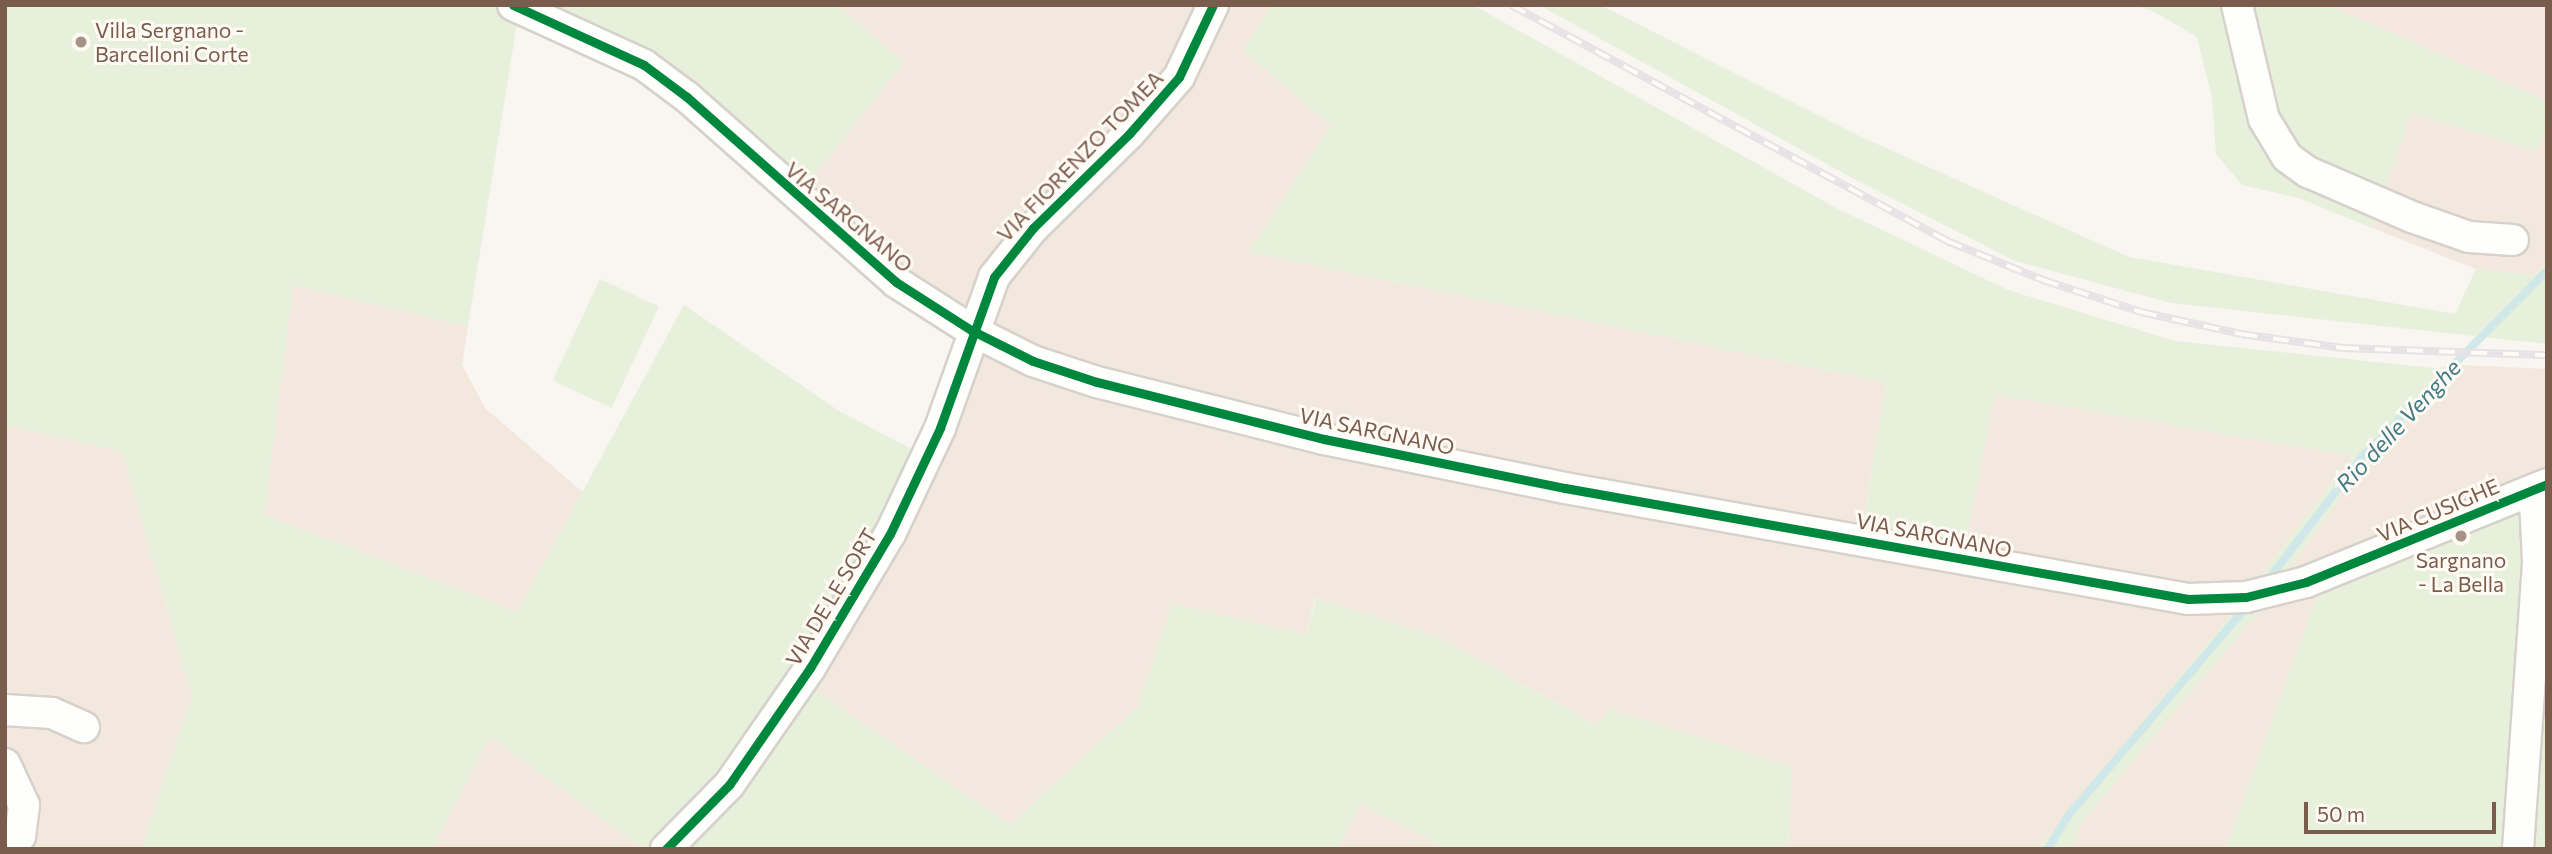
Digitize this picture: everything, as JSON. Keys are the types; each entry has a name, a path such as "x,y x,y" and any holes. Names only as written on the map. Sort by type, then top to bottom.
{"street":[{"name":"VIA SARGNANO","path":"513,5 644,65 687,97 896,282 971,330 1033,361 1097,382 1324,439 2188,599 2260,593 2343,569"},
{"name":"VIA FIORENZO TOMEA","path":"971,330 994,277 1013,250 1179,77 1213,5"},
{"path":"2237,5 2264,119 2287,157 2308,172 2412,217 2469,237 2512,240"},
{"name":"VIA DE LE SORT","path":"666,849 729,785 810,668 890,534 940,428 971,330"},
{"path":"2518,849 2542,564 2535,500 2539,487"},
{"name":"VIA CUSIGHE","path":"2343,569 2539,487"},
{"path":"5,710 52,713 84,727"},
{"path":"5,764 24,805 20,836 11,849"}],"shaded area":[{"path":"836,5 1272,5 1243,51 1331,125 1249,252 1886,382 1862,533 1964,551 1994,393 2353,456 2231,615 2038,849 1788,849 1792,767 1598,726 1440,638 1315,598 1306,635 1172,603 1138,707 1010,825 809,686 976,343 790,206 903,62"},
{"path":"2329,5 2547,5 2547,101"},
{"path":"2411,113 2536,150 2547,129 2547,261 2534,275 2476,269 2372,228"},
{"path":"293,284 468,326 462,365 485,408 585,494 517,612 263,515"},
{"path":"2459,365 2547,369 2547,535 2317,596 2226,849 2072,849 2080,824 2267,602 2364,463"},
{"path":"5,425 122,451 192,696 142,849 5,849"},
{"path":"490,736 643,849 432,849"},
{"path":"1360,804 1447,849 1338,849"}],"green space":[{"path":"5,5 520,5 468,326 293,285 264,515 517,612 684,305 839,411 934,461 809,686 1010,825 1137,708 1172,603 1306,635 1316,598 1440,638 1597,726 1609,709 1792,767 1788,849 1447,849 1360,804 1338,849 643,849 490,736 432,849 142,849 192,696 122,451 5,425"},
{"path":"543,5 836,5 904,62 790,206 684,112"},
{"path":"1272,5 1473,5 1836,208 2008,290 2175,341 2433,368 2459,365 2364,463 2267,602 2080,824 2072,849 2038,849 2231,615 2353,456 1995,394 1964,551 1862,534 1886,382 1249,252 1331,125 1243,51"},
{"path":"1539,5 1600,5 1859,136 2129,257 2455,314 2476,269 2534,275 2547,261 2547,344 2171,303 2015,261 1854,179"},
{"path":"2134,5 2329,5 2547,101 2547,129 2536,151 2411,113 2372,228 2299,198 2242,185 2216,154 2212,98 2197,37 2153,11"},
{"path":"600,279 659,306 612,408 553,381"},
{"path":"2523,508 2547,535 2547,849 2226,849 2317,596"}],"waterway":[{"name":"Rio delle Venghe","path":"2265,584 2363,456 2547,271"},
{"name":"Rio delle Venghe","path":"2048,849 2067,817 2248,605"}],"railway":[{"path":"1511,5 1947,241 2043,280 2141,312 2241,334 2343,348 2547,355"}],"cycle path":[{"path":"513,5 644,65 687,97 896,282 971,330 1033,361 1097,382 1324,439 1565,488 2188,599 2246,597 2306,582 2547,484"},
{"path":"666,849 729,785 810,668 890,534 940,428 994,277 1033,228 1129,134 1179,77 1213,5"}],"place":[{"name":"Villa Sergnano - Barcelloni Corte","path":"81,42"},
{"name":"Sargnano - La Bella","path":"2461,536"}]}
